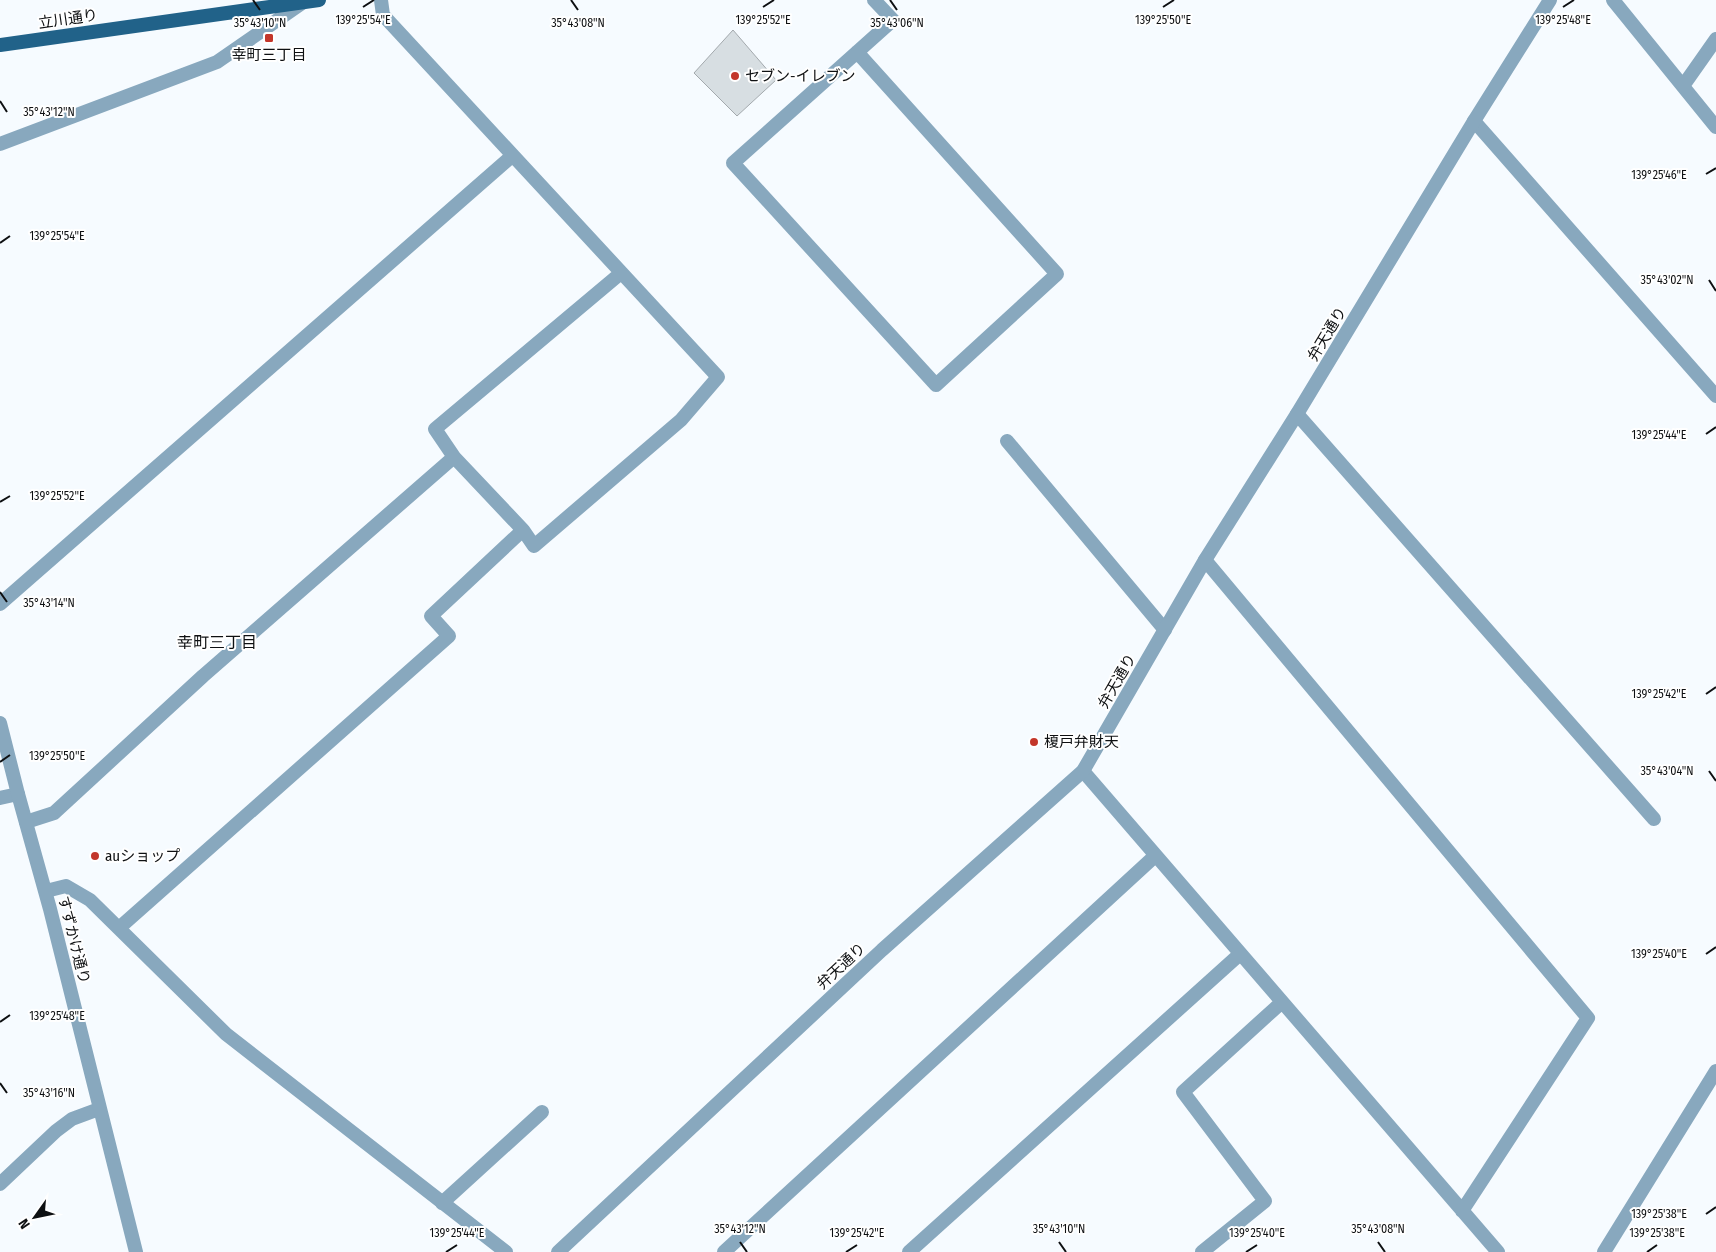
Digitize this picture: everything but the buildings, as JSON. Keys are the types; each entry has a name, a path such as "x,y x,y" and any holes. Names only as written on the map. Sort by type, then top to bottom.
{"main road":[{"name":"立川通り","path":"0,45 319,0"}],"street":[{"path":"381,0 383,15 718,377 681,420 534,546 523,530 454,457 435,430 621,273"},
{"path":"857,52 1057,274 936,385 733,162 893,20 874,0"},
{"name":"弁天通り","path":"558,1252 882,950 1083,771 1205,560 1297,414 1474,121 1550,0"},
{"path":"1613,0 1716,126"},
{"path":"0,144 217,62 302,2"},
{"path":"1683,86 1716,40"},
{"path":"1474,121 1716,396"},
{"path":"0,604 512,156"},
{"path":"1297,414 1654,819"},
{"path":"1007,441 1165,630"},
{"path":"26,822 54,813 203,676 454,457"},
{"path":"120,928 449,636 431,616 523,530"},
{"path":"1205,560 1588,1018 1462,1211"},
{"name":"すずかけ通り","path":"0,723 46,891 136,1252"},
{"path":"1083,771 1154,856 1498,1252"},
{"path":"0,798 18,794"},
{"path":"724,1252 1154,856"},
{"path":"46,891 66,886 90,900 226,1034 506,1252"},
{"path":"909,1252 1240,954"},
{"path":"1202,1252 1265,1202 1183,1092 1282,1002"},
{"path":"1604,1252 1716,1071"},
{"path":"0,1184 56,1131 72,1119 99,1109"},
{"path":"442,1203 542,1112"}],"place":[{"name":"幸町三丁目","path":"269,38"},
{"name":"セブン-イレブン","path":"735,76"},
{"name":"榎戸弁財天","path":"1034,742"},
{"name":"auショップ","path":"95,856"}],"district":[{"name":"幸町三丁目","path":"217,642"}]}
